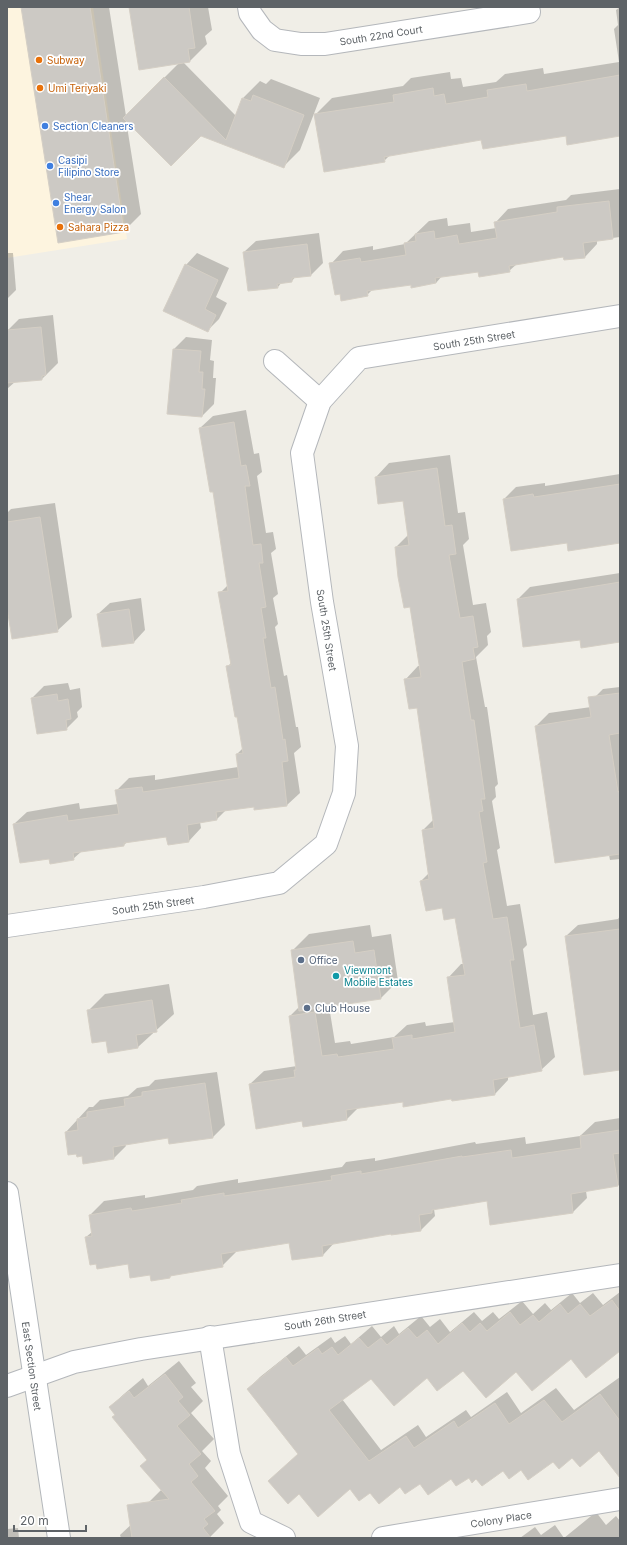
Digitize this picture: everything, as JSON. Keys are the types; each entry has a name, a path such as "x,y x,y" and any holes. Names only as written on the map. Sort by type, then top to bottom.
{"street":[{"name":"South 22nd Court","path":"249,7 250,13 262,30 275,40 301,44 325,44 529,12"},
{"name":"South 25th Street","path":"7,926 204,897 279,883 326,844 344,793 347,746 322,602 302,453 320,401 359,358 620,316"},
{"path":"275,361 320,401"},
{"name":"East Section Street","path":"7,1193 33,1376 59,1538"},
{"name":"South 26th Street","path":"7,1386 74,1362 210,1337 620,1275"},
{"path":"210,1337 229,1454 252,1522 284,1538"},
{"name":"Colony Place","path":"383,1538 620,1499"}],"shaded area":[{"path":"7,7 93,7 127,239 7,258"}],"building":[{"path":"21,7 90,7 124,232 58,243"},
{"path":"129,7 189,7 195,48 188,49 190,62 139,70"},
{"path":"620,75 620,136 567,145 566,136 483,149 481,140 384,157 385,162 324,172 314,114 394,102 393,95 433,88 434,96 444,94 446,104 488,97 487,90 526,84 527,91"},
{"path":"164,77 226,140 242,98 251,101 253,95 304,115 284,168 201,136 171,166 123,118"},
{"path":"609,201 613,239 583,243 585,258 564,260 563,257 509,266 510,272 479,277 478,272 435,278 436,283 411,288 411,285 367,291 368,296 341,301 340,294 335,295 329,263 360,258 361,262 406,255 404,243 416,241 415,234 434,231 435,239 457,235 459,244 497,238 494,222 557,212 557,207"},
{"path":"307,244 311,276 292,278 292,282 277,284 278,288 248,291 243,252"},
{"path":"185,264 218,280 205,309 216,315 208,332 163,311"},
{"path":"41,327 46,375 42,376 42,380 7,383 7,330"},
{"path":"173,349 201,351 199,372 203,372 202,389 205,389 202,417 167,414"},
{"path":"234,422 241,466 246,465 250,486 245,486 253,545 261,544 263,563 259,563 266,607 261,608 266,638 263,638 271,688 275,687 283,740 285,739 288,761 282,762 287,806 254,810 254,807 216,812 217,820 187,825 189,842 168,845 166,837 124,843 124,846 73,853 74,860 50,864 49,859 20,863 13,824 67,815 68,821 119,814 115,790 142,787 143,792 239,778 236,754 243,753 226,666 231,665 218,592 228,591 213,492 210,492 199,428"},
{"path":"437,468 445,526 452,525 456,554 449,555 460,618 473,616 478,647 473,648 475,659 462,662 471,720 474,720 485,799 481,799 483,811 479,812 487,862 483,863 493,919 507,917 514,960 510,960 520,1028 534,1025 542,1071 493,1080 495,1095 452,1101 451,1099 403,1107 403,1102 346,1110 347,1120 303,1127 302,1121 256,1129 249,1084 295,1077 294,1070 296,1070 289,1016 315,1012 322,1056 337,1054 338,1057 394,1049 392,1038 412,1035 412,1039 455,1032 447,977 465,975 455,918 444,920 442,908 426,911 420,881 429,879 422,830 434,828 417,708 409,709 404,679 421,677 410,607 404,608 398,577 395,547 409,545 403,501 378,504 375,477"},
{"path":"620,484 620,543 568,551 567,543 511,551 503,499 533,494 534,497"},
{"path":"40,517 58,632 12,639 7,608 7,522"},
{"path":"620,582 620,642 581,648 580,640 523,647 517,599"},
{"path":"129,609 134,643 102,647 97,614"},
{"path":"620,693 620,733 609,735 618,792 620,791 620,854 555,863 535,726 591,717 588,697"},
{"path":"57,694 58,701 68,699 71,719 66,720 67,730 37,734 31,698"},
{"path":"620,929 620,1070 584,1075 565,936"},
{"name":"Viewmont Mobile Estates","path":"353,941 355,953 374,950 381,999 299,1011 291,950"},
{"path":"152,1000 157,1032 136,1035 138,1048 108,1053 106,1041 92,1043 87,1010"},
{"path":"205,1083 213,1138 169,1144 168,1138 113,1147 114,1159 83,1164 82,1156 77,1157 76,1154 68,1155 65,1132 78,1130 77,1119 87,1117 87,1112 125,1106 124,1099 142,1096 142,1092"},
{"path":"620,1130 620,1153 613,1154 618,1186 571,1194 573,1213 490,1225 487,1201 432,1210 432,1213 419,1215 421,1231 391,1234 322,1246 323,1256 292,1260 289,1243 221,1254 223,1267 170,1276 170,1278 151,1281 150,1275 130,1278 128,1264 97,1269 96,1264 90,1265 85,1237 92,1236 89,1215 131,1208 132,1211 182,1203 181,1200 224,1193 224,1196 332,1180 331,1176 361,1171 361,1174 462,1156 511,1150 512,1158 581,1148 580,1136"},
{"path":"612,1300 620,1311 620,1351 586,1378 571,1359 532,1391 516,1372 486,1398 463,1371 437,1391 427,1378 394,1406 371,1379 329,1410 369,1461 406,1436 414,1448 454,1421 458,1428 495,1403 509,1424 544,1400 562,1422 600,1394 620,1421 620,1478 599,1451 580,1467 572,1458 559,1469 553,1462 528,1480 521,1470 509,1479 503,1471 482,1486 476,1479 472,1483 469,1478 456,1486 451,1479 428,1495 420,1484 405,1494 400,1487 379,1504 370,1493 359,1501 350,1489 318,1517 299,1494 288,1504 268,1481 298,1454 247,1389 286,1357 293,1366 318,1348 322,1354 332,1347 338,1355 359,1338 368,1348 381,1338 387,1345 408,1328 417,1338 427,1330 438,1344 462,1323 470,1332 480,1323 487,1331 510,1312 520,1325 533,1315 539,1322 560,1304 568,1314 580,1304 590,1316"},
{"path":"165,1374 183,1397 178,1401 190,1415 177,1426 201,1454 189,1464 198,1476 191,1482 215,1511 204,1519 208,1524 203,1528 211,1538 132,1538 127,1505 169,1499 140,1466 147,1460 112,1417 115,1415 109,1407 129,1391 134,1398"}],"place":[{"name":"Subway","path":"39,60"},
{"name":"Umi Teriyaki","path":"40,88"},
{"name":"Section Cleaners","path":"45,126"},
{"name":"Casipi Filipino Store","path":"50,166"},
{"name":"Shear Energy Salon","path":"56,203"},
{"name":"Sahara Pizza","path":"60,227"},
{"name":"Office","path":"301,960"},
{"name":"Viewmont Mobile Estates","path":"336,976"},
{"name":"Club House","path":"307,1008"}]}
